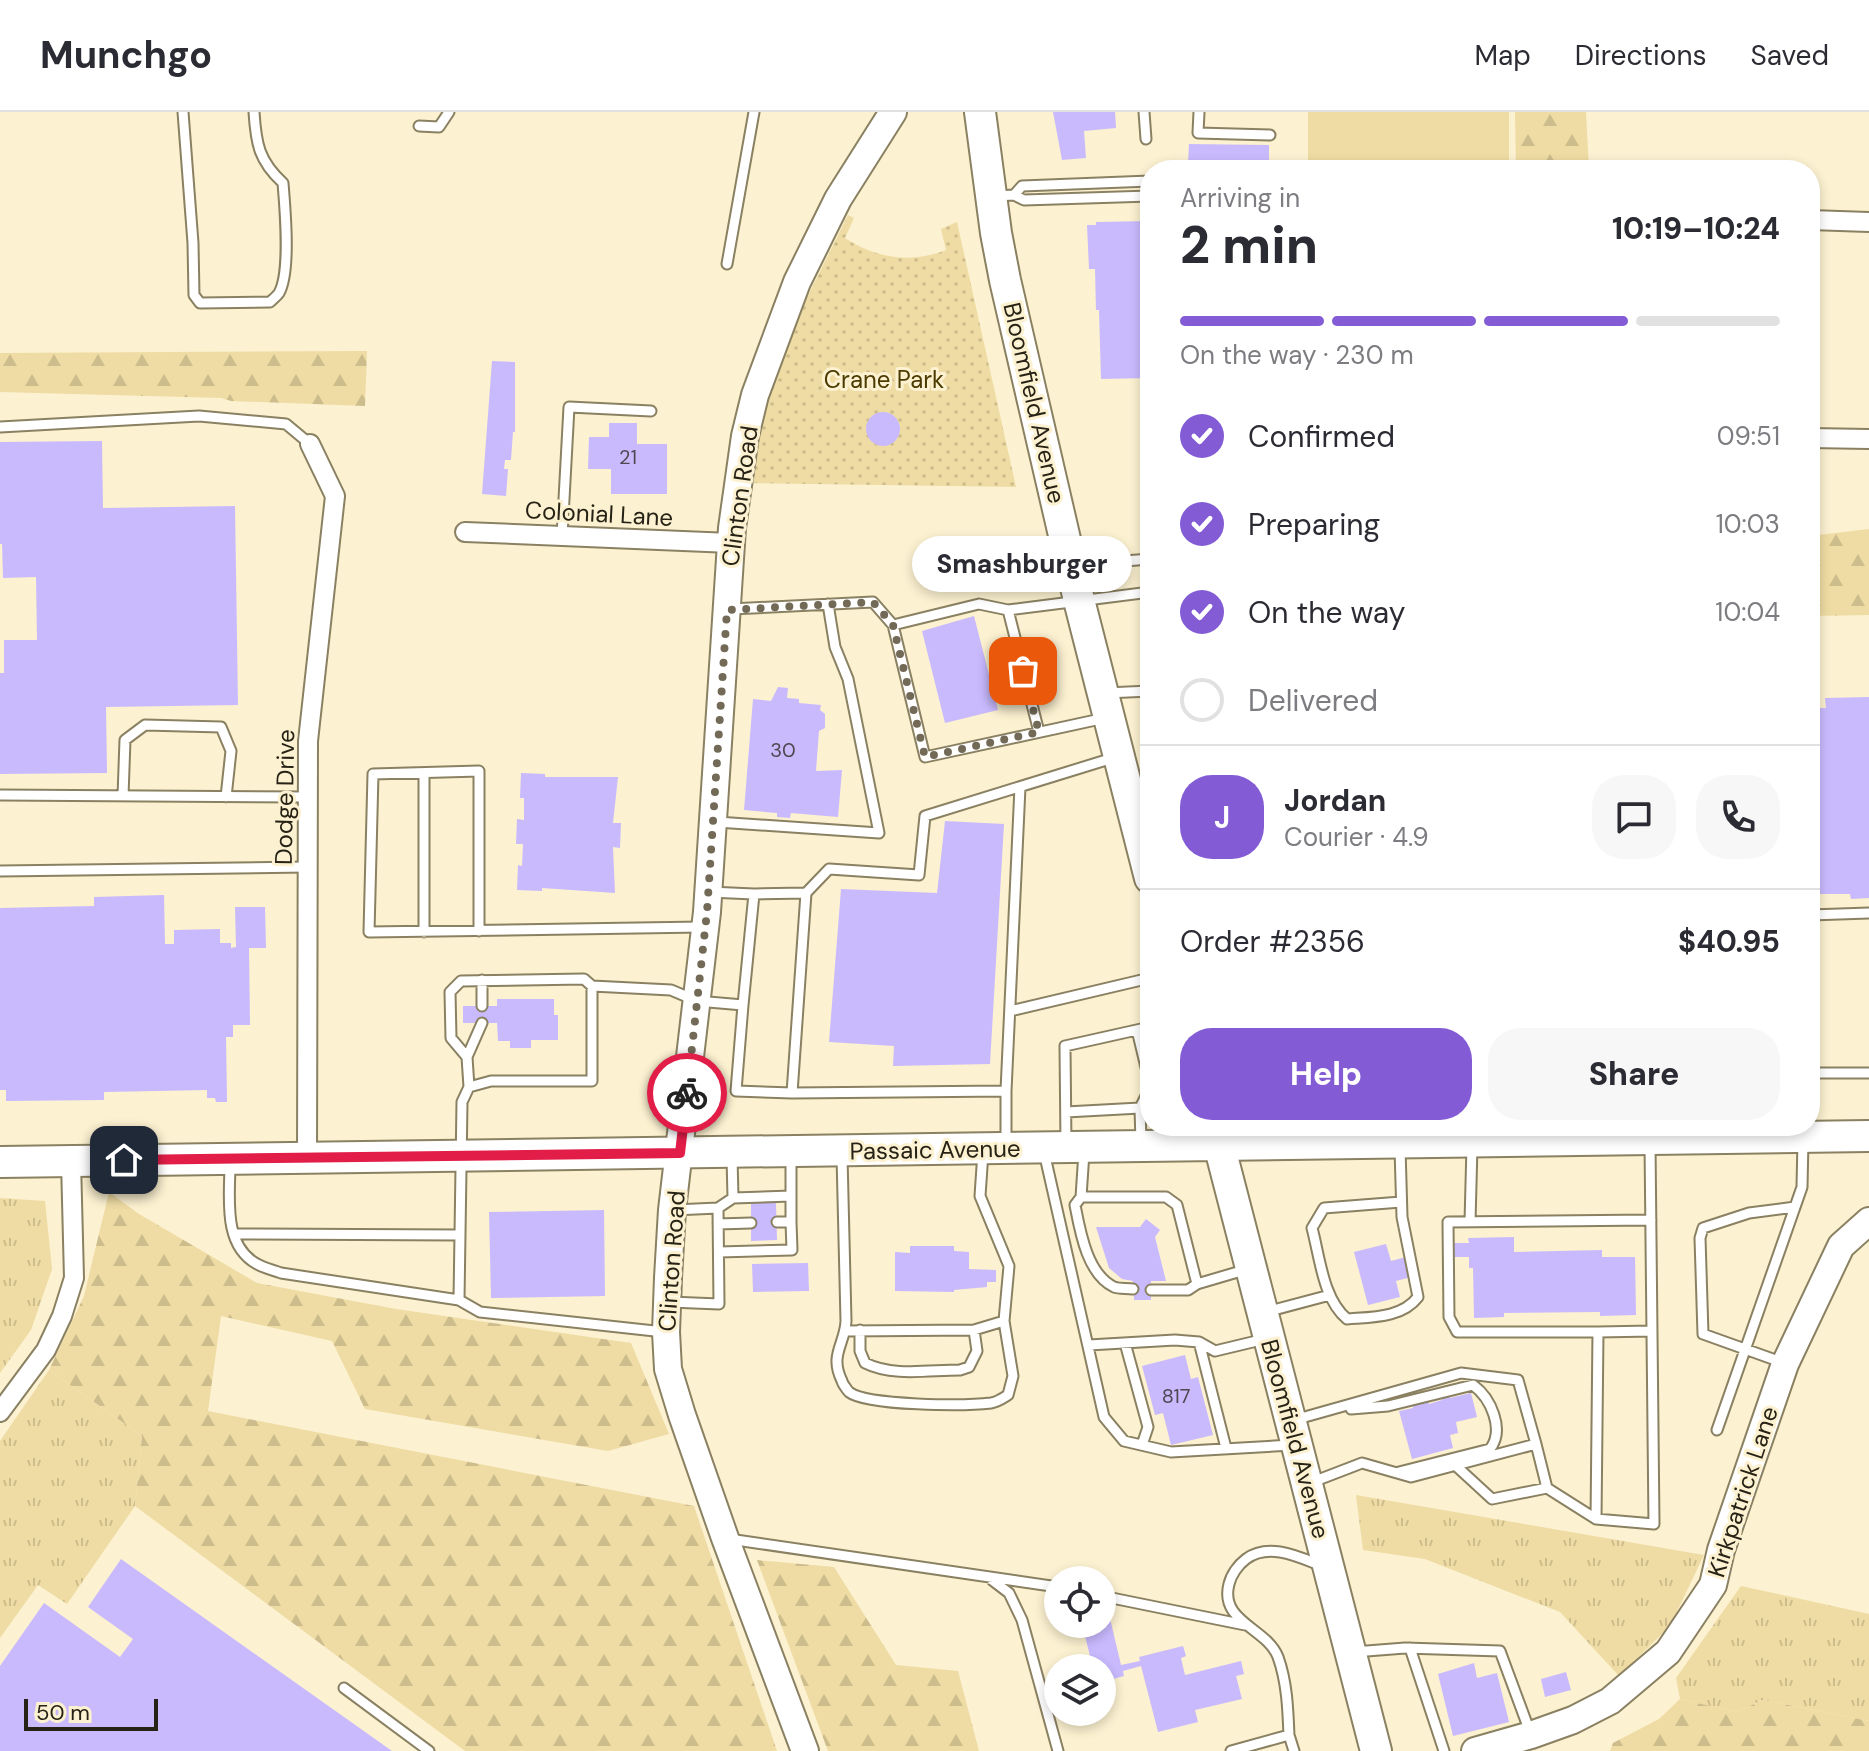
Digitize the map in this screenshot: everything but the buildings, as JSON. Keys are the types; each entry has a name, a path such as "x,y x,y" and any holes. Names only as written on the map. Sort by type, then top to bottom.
{"main road":[{"name":"Bloomfield Avenue","path":"980,112 1002,196 1005,280 1079,600 1119,756 1140,821"},
{"name":"Passaic Avenue","path":"1820,1133 1869,1136"},
{"name":"Bloomfield Avenue","path":"1217,1136 1376,1751"},
{"name":"Passaic Avenue","path":"0,1162 1142,1147 1217,1136 1400,1144 1454,1140 1650,1140 1668,1136"}],"street":[{"name":"Clinton Road","path":"805,1751 682,1415 668,1369 667,1302 672,1210 708,892 731,543 745,436 755,395 778,328 816,241 838,199 893,112"},
{"path":"1820,220 1869,222"},
{"path":"1820,438 1869,439"},
{"name":"Dodge Drive","path":"307,1158 308,741 335,496 310,444"},
{"name":"Colonial Lane","path":"465,532 731,543"},
{"path":"0,1412 46,1350 62,1316 74,1278 71,1161"},
{"name":"Kirkpatrick Lane","path":"1475,1751 1573,1720 1610,1701 1659,1662 1697,1612 1713,1585 1721,1550 1785,1364 1841,1246 1869,1221"}],"lane":[{"path":"183,112 194,295 200,303 270,302 279,292 285,252 283,183 266,167 257,142 254,112"},
{"path":"419,126 439,127 449,112"},
{"path":"727,264 754,112"},
{"path":"1144,112 1146,139"},
{"path":"1199,112 1198,133 1270,135"},
{"path":"1002,196 1022,186 1140,181"},
{"path":"1002,196 1024,200 1140,196"},
{"path":"562,536 569,407 651,411"},
{"path":"0,427 199,416 286,424 310,444"},
{"path":"1072,566 1140,560"},
{"path":"893,625 979,604 1008,610 1140,593"},
{"path":"727,610 873,602 893,625 925,757 1039,732 1140,694"},
{"path":"713,822 879,833 848,679 835,647 828,604"},
{"path":"1008,610 1039,732"},
{"path":"123,796 125,740 145,725 221,727 231,751 226,797"},
{"path":"792,1093 806,893 829,869 919,875 925,816 1119,756"},
{"path":"479,931 479,771 373,774 369,932 424,932 479,931 705,926"},
{"path":"424,773 424,932"},
{"path":"841,1151 846,1331 838,1345 837,1356 841,1380 848,1391 885,1402 992,1403 1008,1395 1013,1376 1004,1321 1009,1266 980,1196 995,1149 1006,1091 1020,787"},
{"path":"0,795 308,797"},
{"path":"0,871 307,867"},
{"path":"708,892 806,893"},
{"path":"754,894 736,1091 1006,1091"},
{"path":"1820,915 1869,913"},
{"path":"467,1057 451,1038 450,992 461,981 584,979 592,986 671,990 697,1001 743,1005"},
{"path":"482,980 482,1006"},
{"path":"1010,1011 1140,980"},
{"path":"469,1087 491,1081 592,1081 592,986"},
{"path":"459,1300 462,1102 469,1087 467,1057 482,1023"},
{"path":"1140,1029 1065,1046 1064,1148 1089,1345 1104,1417 1124,1441 1171,1452 1226,1448 1294,1433 1331,1410 1461,1373 1518,1380 1547,1488"},
{"path":"1137,1030 1140,1043"},
{"path":"1820,1073 1869,1073"},
{"path":"1066,1112 1140,1108"},
{"path":"1141,1136 1142,1147"},
{"path":"1717,1430 1802,1187 1804,1136"},
{"path":"1454,1140 1470,1222"},
{"path":"1455,1465 1492,1499 1547,1488 1596,1519 1654,1524 1650,1140"},
{"path":"1400,1144 1402,1217 1418,1297 1411,1307 1399,1313 1347,1319 1337,1311 1330,1295 1312,1228 1324,1208 1401,1202"},
{"path":"1064,1148 1081,1197"},
{"path":"719,1252 792,1250 790,1152"},
{"path":"732,1153 733,1198"},
{"path":"230,1159 229,1214 238,1246 255,1263 281,1273 459,1300 480,1312 666,1332"},
{"path":"672,1210 718,1208 733,1198 791,1196"},
{"path":"1081,1197 1166,1197 1177,1205 1197,1284"},
{"path":"1081,1197 1075,1205 1080,1231 1092,1262 1103,1279 1115,1288 1133,1289"},
{"path":"1785,1364 1703,1334 1700,1238 1703,1228 1749,1213 1795,1207"},
{"path":"667,1302 719,1304 718,1208"},
{"path":"1651,1220 1448,1222 1449,1317 1457,1332 1652,1331"},
{"path":"777,1222 791,1222"},
{"path":"718,1224 751,1223"},
{"path":"235,1234 460,1235"},
{"path":"1151,1290 1188,1290 1197,1284 1251,1268"},
{"path":"1089,1345 1175,1340 1199,1342 1215,1351 1330,1295"},
{"path":"846,1331 974,1330 1004,1321"},
{"path":"860,1330 860,1351 865,1363 890,1371 960,1370 969,1367 977,1351 974,1330"},
{"path":"1596,1519 1598,1332"},
{"path":"1199,1342 1226,1448"},
{"path":"1125,1343 1148,1427 1142,1445"},
{"path":"1331,1410 1388,1406 1473,1385 1486,1395 1497,1430 1496,1440 1490,1449 1395,1473"},
{"path":"1306,1484 1362,1463 1411,1477 1536,1444"},
{"path":"725,1538 1044,1585"},
{"path":"1294,1751 1289,1736 1288,1696 1278,1657 1268,1640 1245,1625 1230,1606 1228,1591 1232,1577 1248,1558 1265,1551 1293,1555 1329,1568"},
{"path":"989,1578 1009,1593 1022,1620 1058,1751"},
{"path":"1116,1599 1245,1625"},
{"path":"1350,1652 1410,1648 1500,1651 1531,1735"},
{"path":"1410,1648 1444,1751"},
{"path":"344,1688 429,1751"},
{"path":"1231,1751 1289,1736"}],"green space":[{"path":"1308,112 1509,112 1509,160 1308,160"},
{"path":"1515,112 1586,112 1588,160 1516,160"},
{"name":"Crane Park","path":"848,215 854,218 845,238 881,254 907,258 946,250 941,229 957,222 1016,487 745,483 767,378"},
{"path":"367,351 365,406 231,401 221,398 0,392 0,353"},
{"path":"1869,529 1869,615 1820,616 1820,535"},
{"path":"109,1192 139,1214 257,1283 396,1309 631,1343 669,1434 608,1451 365,1409 332,1341 221,1316 208,1411 694,1506 777,1751 465,1751 135,1506 142,1436 49,1370 84,1296"},
{"path":"0,1198 45,1201 52,1269 31,1330 0,1373"},
{"path":"49,1370 142,1436 135,1506 67,1604 38,1585 0,1638 0,1441"},
{"path":"1356,1495 1704,1555 1670,1626 1619,1676 1560,1612 1425,1559 1363,1550"},
{"path":"757,1560 834,1567 896,1665 958,1671 979,1751 828,1751"},
{"path":"1741,1586 1869,1614 1869,1721 1763,1700 1736,1712 1680,1699 1676,1678"},
{"path":"1680,1699 1736,1712 1763,1700 1869,1721 1869,1751 1610,1751 1613,1743 1659,1719"}],"way so far":[{"path":"687,1093 707,912 727,610 873,602 893,625 925,757 1039,732 1023,671"}],"place":[{"name":"Smashburger","path":"1023,671"}],"route":[{"path":"124,1160 680,1153 687,1093"}]}
